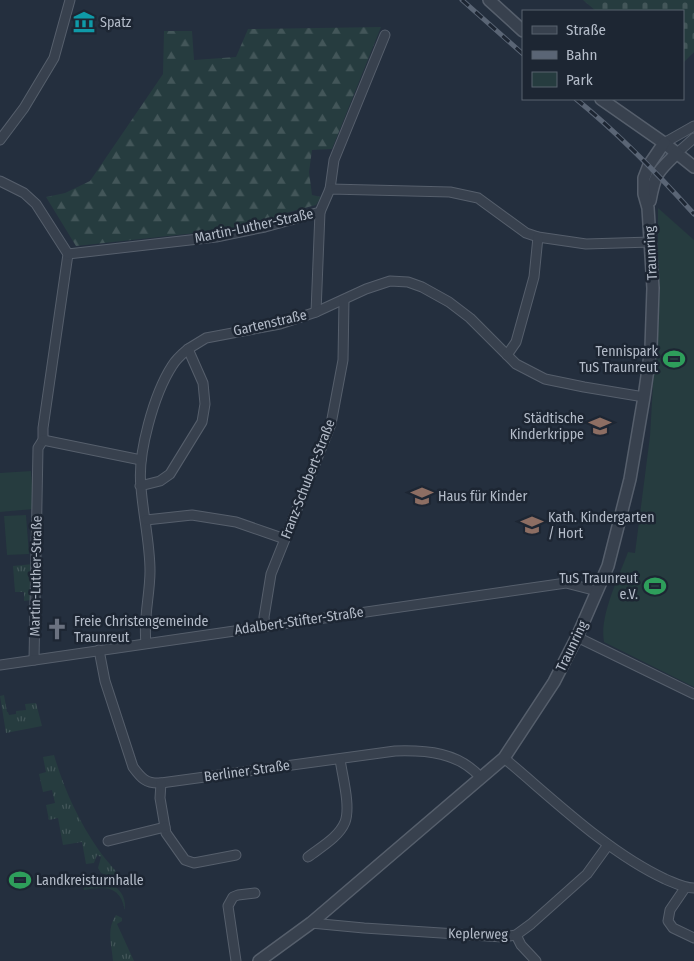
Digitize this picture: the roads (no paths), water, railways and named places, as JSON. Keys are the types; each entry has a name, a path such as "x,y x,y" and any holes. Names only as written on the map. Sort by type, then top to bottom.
{"street":[{"path":"0,140 24,108 54,58 70,0"},
{"path":"489,0 522,30"},
{"path":"385,35 334,160 330,189 450,192 478,198 526,233 538,237 586,244 651,242"},
{"path":"602,100 664,143 694,168"},
{"path":"664,143 694,126"},
{"path":"677,153 694,138"},
{"name":"Traunring","path":"259,961 311,923 504,758 554,682 577,637 612,552 630,478 644,397 650,348 653,288 651,242 648,208 644,194 644,178 649,165 664,143"},
{"name":"Traunring","path":"648,208 654,180 662,167 677,153"},
{"path":"0,181 24,193 36,204 68,254"},
{"name":"Martin-Luther-Straße","path":"34,660 38,448 43,440 43,428 68,254 216,237 265,227 320,212 330,189"},
{"name":"Gartenstraße","path":"146,644 145,632 150,570 146,520 140,486 140,460 152,414 165,380 179,357 206,338 280,324 316,312 320,212"},
{"path":"507,355 516,342 534,277 538,237"},
{"path":"316,312 366,289 390,281 408,282 422,286 449,302 470,318 516,364 545,379 644,397"},
{"name":"Franz-Schubert-Straße","path":"265,626 264,616 271,574 331,424 343,360 344,300"},
{"path":"140,486 160,481 170,474 202,422 206,404 203,383 188,349"},
{"path":"43,440 140,460"},
{"path":"146,520 192,515 236,522 284,539"},
{"name":"Adalbert-Stifter-Straße","path":"0,665 566,583 597,591"},
{"path":"577,637 694,694"},
{"name":"Berliner Straße","path":"98,650 105,681 133,767 145,781 160,783 394,751 429,751 446,755 464,763 481,778"},
{"path":"504,758 608,844 645,869 690,888 670,910 668,921 673,928 694,938"},
{"path":"308,856 334,837 345,822 347,807 340,759"},
{"path":"160,783 160,798 165,827 175,847 185,860 194,863 236,855"},
{"path":"108,841 165,827"},
{"name":"Keplerweg","path":"311,923 503,937 516,935 587,874 608,844"},
{"path":"236,961 228,906 233,897 255,893"},
{"path":"516,935 521,945 536,961"}],"railway":[{"path":"462,0 522,53"},
{"path":"577,100 637,154 694,214"}],"place":[{"name":"Spatz","path":"84,22"},
{"name":"Tennispark TuS Traunreut","path":"674,359"},
{"name":"Städtische Kinderkrippe","path":"600,426"},
{"name":"Haus für Kinder","path":"422,496"},
{"name":"Kath. Kindergarten / Hort","path":"532,525"},
{"name":"TuS Traunreut e.V.","path":"655,586"},
{"name":"Freie Christengemeinde Traunreut","path":"57,629"},
{"name":"Landkreisturnhalle","path":"20,880"}]}
